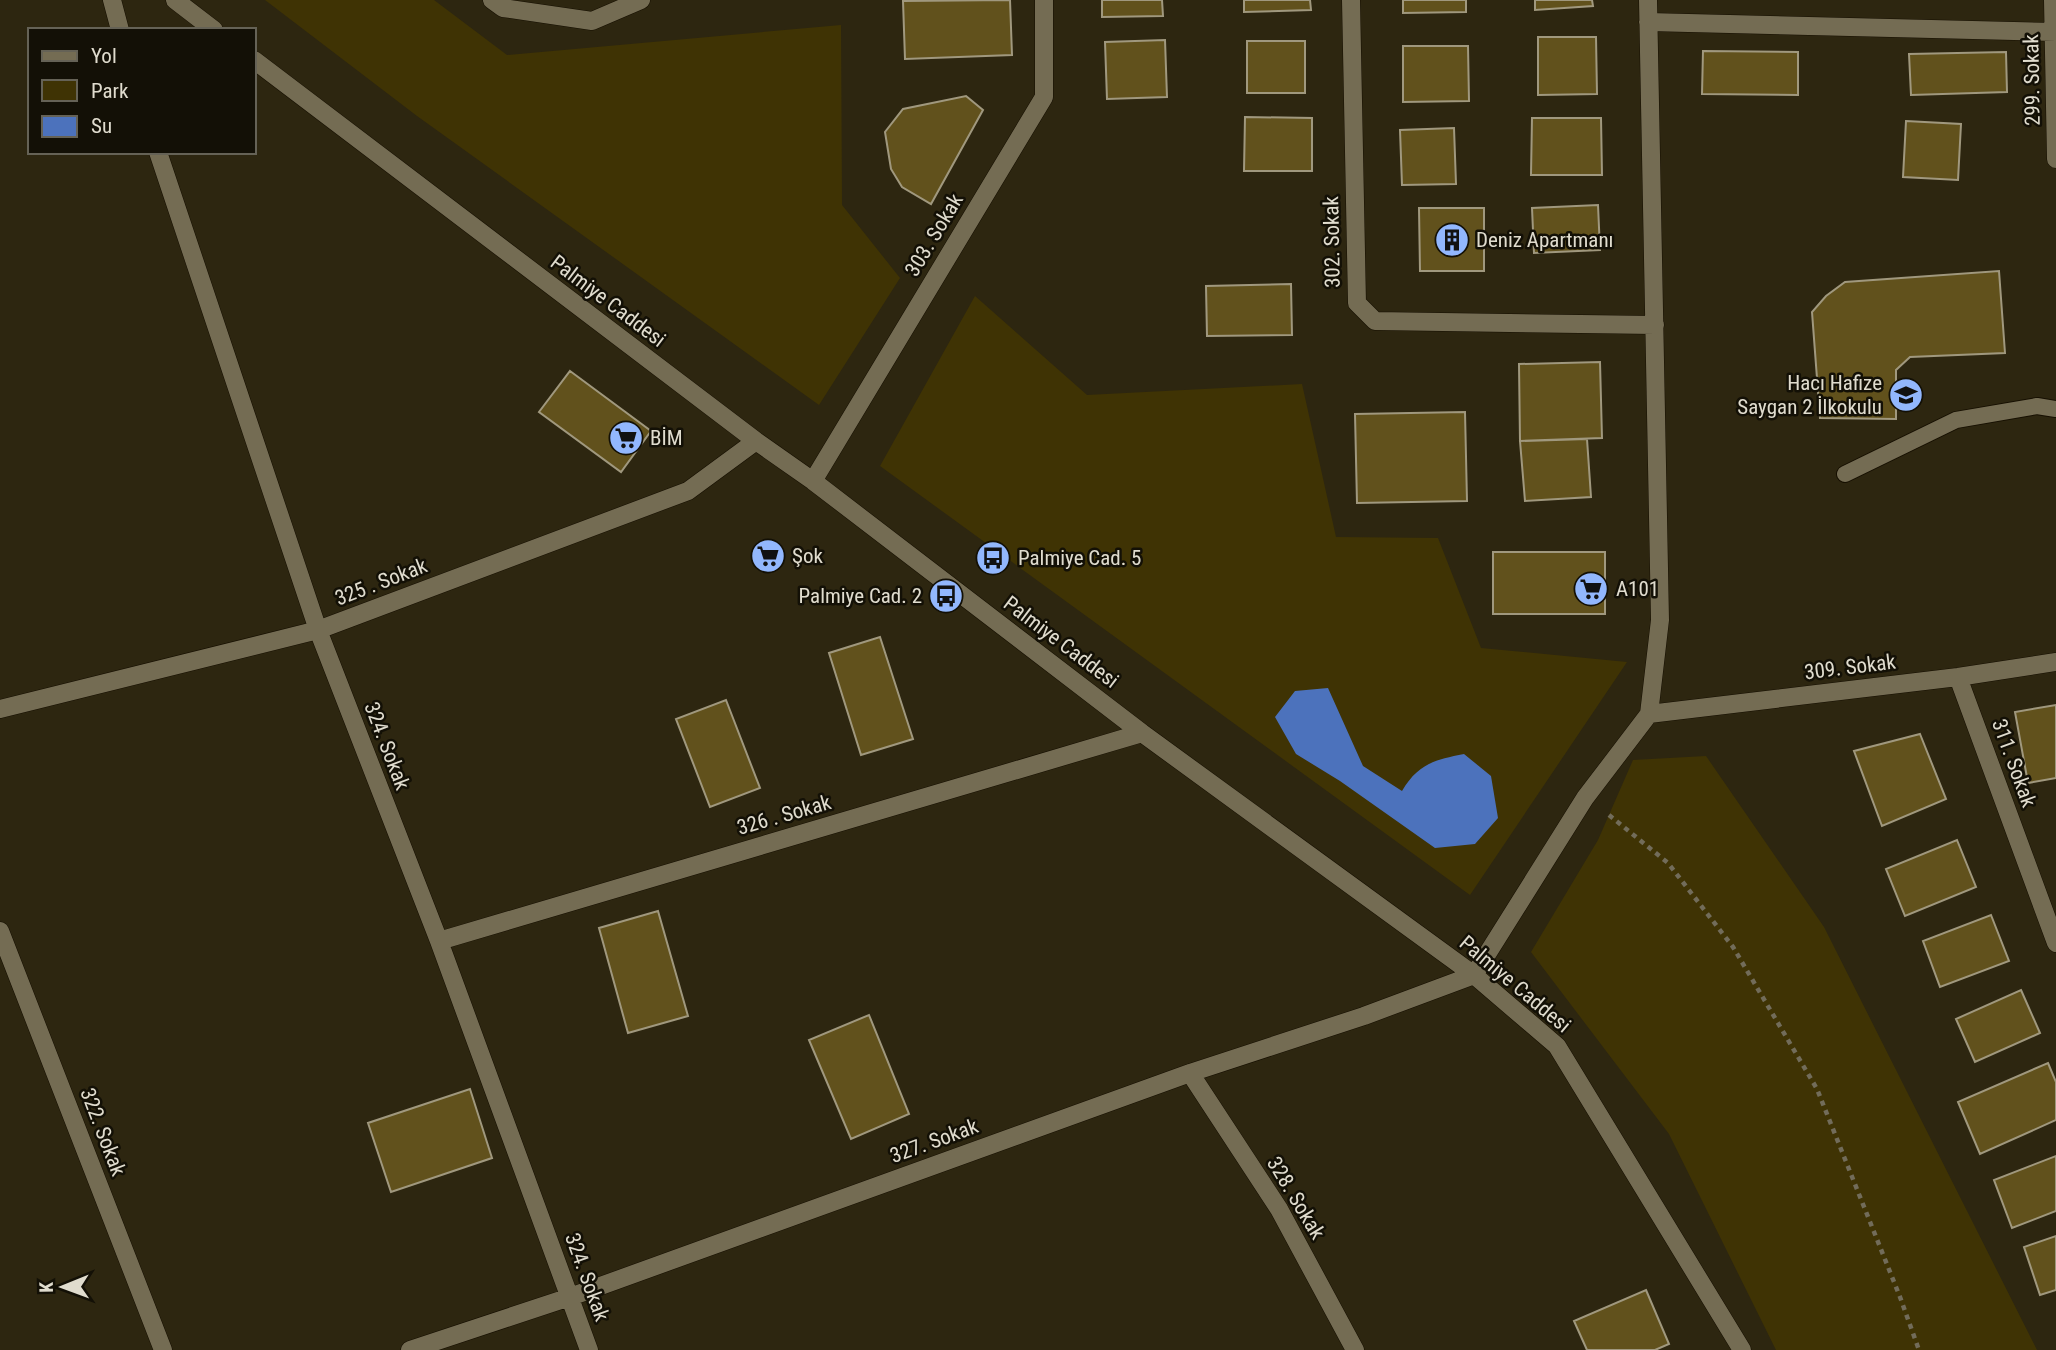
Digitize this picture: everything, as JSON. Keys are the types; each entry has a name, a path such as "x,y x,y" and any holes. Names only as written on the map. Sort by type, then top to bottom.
{"street":[{"path":"112,0 119,28"},
{"path":"175,0 211,28"},
{"path":"492,0 503,8 592,21 642,0"},
{"name":"303. Sokak","path":"813,481 1044,97 1044,0"},
{"name":"302. Sokak","path":"1351,0 1356,303 1375,321 1655,325"},
{"path":"1474,975 1585,798 1650,714 1660,620 1648,0"},
{"name":"299. Sokak","path":"2053,0 2056,159"},
{"path":"1648,22 2055,32"},
{"name":"Palmiye Caddesi","path":"256,62 756,442 813,481 1142,733 1474,975 1557,1046 1742,1350"},
{"name":"324. Sokak","path":"159,154 318,630 439,941 589,1350"},
{"name":"325 . Sokak","path":"0,709 318,630 688,491 756,442"},
{"name":"309. Sokak","path":"1650,714 1958,677 2056,662"},
{"name":"311. Sokak","path":"1958,677 2056,943"},
{"name":"326 . Sokak","path":"439,941 1142,733"},
{"name":"322. Sokak","path":"0,931 163,1350"},
{"name":"327. Sokak","path":"410,1350 570,1297 1190,1073 1364,1016 1474,975"},
{"name":"328. Sokak","path":"1190,1073 1279,1209 1355,1350"}],"lane":[{"path":"1845,474 1956,420 2038,406 2056,409"}],"path":[{"path":"1609,815 1668,863 1733,947 1817,1089 1919,1350"}],"green space":[{"path":"265,0 434,0 507,55 841,25 842,205 900,278 819,405 417,116"},
{"path":"975,296 1087,395 1302,384 1336,537 1438,538 1481,648 1627,662 1470,895 880,466"},
{"path":"1706,756 1824,927 2037,1350 1776,1350 1669,1134 1531,952 1598,840 1633,760"}],"water":[{"path":"1328,688 1363,766 1402,791 1421,769 1464,754 1491,776 1498,818 1475,844 1435,848 1340,781 1296,754 1275,717 1295,691"}],"building":[{"path":"1010,0 1012,55 905,59 903,1"},
{"path":"1102,0 1162,0 1163,16 1102,17"},
{"path":"1244,0 1310,0 1311,10 1244,12"},
{"path":"1403,0 1466,0 1466,12 1403,13"},
{"path":"1535,0 1592,0 1593,6 1535,10"},
{"path":"1538,37 1596,37 1597,94 1538,95"},
{"path":"1165,40 1167,97 1107,99 1105,42"},
{"path":"1247,41 1305,41 1305,93 1247,93"},
{"path":"1403,46 1468,46 1469,101 1403,102"},
{"path":"1703,51 1798,52 1798,95 1702,94"},
{"path":"2006,52 2007,92 1911,95 1909,54"},
{"path":"966,96 983,110 931,204 902,187 891,169 885,132 903,109"},
{"path":"1245,117 1312,118 1312,171 1244,171"},
{"path":"1532,118 1601,118 1602,175 1531,175"},
{"path":"1906,121 1961,124 1958,180 1903,177"},
{"path":"1454,128 1456,184 1402,185 1400,130"},
{"path":"1598,205 1600,250 1534,253 1532,208"},
{"name":"Deniz Apartmanı","path":"1419,208 1484,208 1484,271 1420,271"},
{"path":"1999,271 2005,353 1910,357 1896,370 1896,419 1820,418 1812,312 1826,296 1845,282"},
{"path":"1291,284 1292,335 1207,336 1206,286"},
{"path":"1600,362 1602,438 1520,441 1519,364"},
{"path":"570,371 651,431 621,472 539,412"},
{"path":"1465,412 1467,501 1357,503 1355,414"},
{"path":"1587,439 1591,497 1525,501 1520,441"},
{"path":"1493,552 1605,552 1605,614 1493,614"},
{"path":"880,637 913,739 861,755 829,653"},
{"path":"726,700 760,788 710,807 676,719"},
{"path":"2056,705 2056,778 2028,783 2015,712"},
{"path":"1920,734 1946,799 1882,826 1854,751"},
{"path":"1957,840 1976,887 1905,916 1886,869"},
{"path":"658,911 688,1016 628,1033 599,928"},
{"path":"1991,915 2009,961 1940,987 1923,941"},
{"path":"2021,990 2040,1033 1975,1062 1956,1019"},
{"path":"869,1015 909,1114 851,1139 809,1040"},
{"path":"2048,1063 2056,1082 2056,1120 1980,1154 1958,1102"},
{"path":"470,1089 492,1158 391,1192 368,1123"},
{"path":"2056,1156 2056,1211 2012,1228 1994,1180"},
{"path":"2056,1236 2056,1290 2040,1295 2024,1247"},
{"path":"1646,1290 1669,1344 1655,1350 1587,1350 1574,1321"}],"place":[{"name":"Deniz Apartmanı","path":"1452,240"},
{"name":"Hacı Hafize Saygan 2 İlkokulu","path":"1906,395"},
{"name":"BİM","path":"626,438"},
{"name":"Şok","path":"768,556"},
{"name":"Palmiye Cad. 5","path":"993,558"},
{"name":"A101","path":"1591,589"},
{"name":"Palmiye Cad. 2","path":"946,596"}]}
